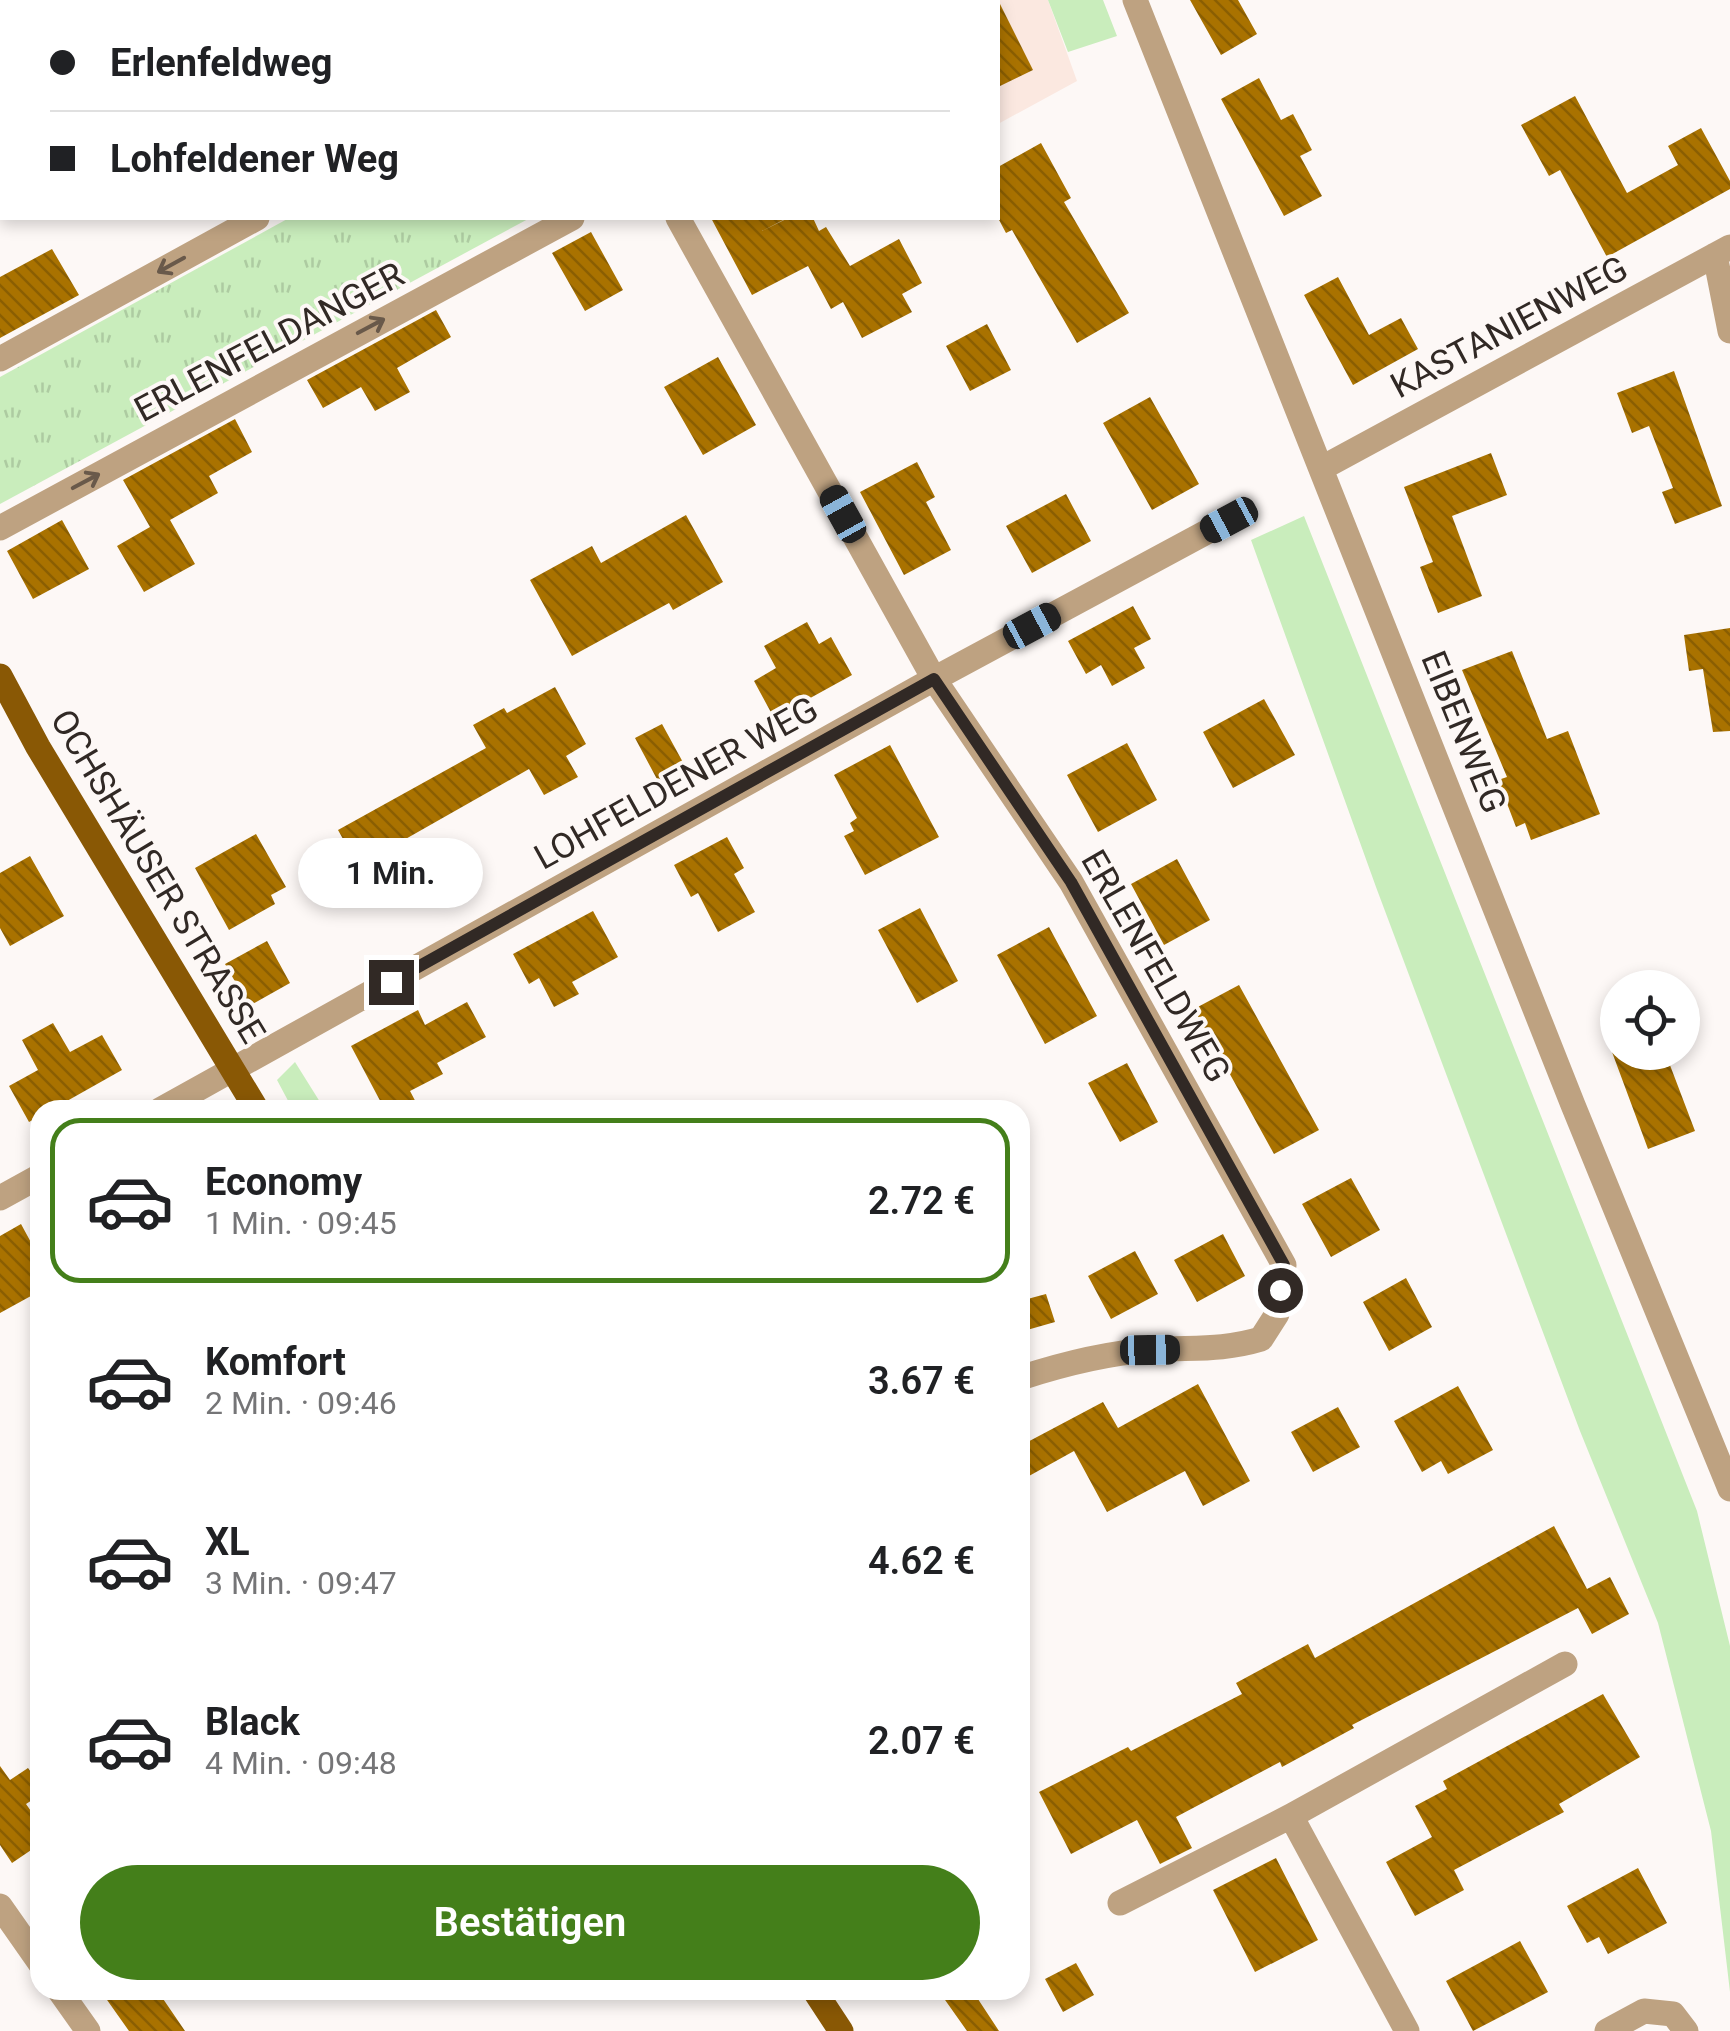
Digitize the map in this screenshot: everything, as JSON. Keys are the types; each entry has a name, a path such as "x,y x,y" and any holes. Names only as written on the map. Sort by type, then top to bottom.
{"main road":[{"name":"OCHSHÄUSER STRASSE","path":"0,676 48,764 252,1100"},
{"path":"821,2000 841,2031"}],"street":[{"name":"EIBENWEG","path":"1134,0 1573,1105 1730,1489"},
{"path":"0,359 252,220"},
{"name":"ERLENFELDANGER","path":"0,528 568,220"},
{"name":"ERLENFELDWEG","path":"679,220 934,679 1071,882 1284,1265 1277,1314 1261,1338 1230,1348 1150,1350 1073,1360 1030,1375"},
{"name":"KASTANIENWEG","path":"1322,468 1722,251"},
{"path":"1722,251 1730,332"},
{"name":"LOHFELDENER WEG","path":"178,1100 934,679 1229,520"},
{"path":"0,1198 30,1182"},
{"path":"1120,1903 1292,1816 1565,1664"},
{"path":"1292,1816 1408,2031"},
{"path":"0,1906 30,1949"},
{"path":"66,2000 88,2031"},
{"path":"1607,2031 1644,2011 1673,2014 1686,2031"}],"shaded area":[{"path":"1000,0 1048,0 1077,81 1000,123"}],"green space":[{"path":"1048,0 1103,0 1117,36 1068,52"},
{"path":"285,220 526,220 0,504 0,377"},
{"path":"1304,516 1697,1511 1730,1646 1730,1992 1711,1831 1658,1623 1580,1431 1251,540"},
{"path":"295,1062 319,1100 288,1100 277,1080"}],"building":[{"path":"1190,0 1238,0 1257,34 1221,55"},
{"path":"1000,4 1033,70 1000,86"},
{"path":"1259,78 1281,120 1293,114 1312,150 1300,156 1322,196 1284,216 1221,99"},
{"path":"1575,96 1627,193 1678,165 1668,146 1701,128 1730,181 1730,189 1607,257 1560,170 1549,176 1521,125"},
{"path":"1041,143 1071,198 1064,202 1129,313 1077,343 1012,230 1006,233 999,220 1000,166"},
{"path":"712,220 783,220 762,231 784,220 814,220 819,231 826,227 850,266 899,239 922,283 902,294 912,312 862,338 843,302 831,309 808,266 752,295"},
{"path":"591,232 623,290 585,311 552,253"},
{"path":"52,249 79,295 0,338 0,277"},
{"path":"1338,277 1369,335 1401,318 1418,349 1353,385 1304,295"},
{"path":"436,310 451,337 397,368 410,392 375,411 361,387 323,408 307,380"},
{"path":"987,324 1011,370 970,391 946,346"},
{"path":"718,357 756,425 703,455 664,387"},
{"path":"1674,371 1722,506 1675,524 1662,492 1673,488 1649,426 1632,433 1617,393"},
{"path":"1150,397 1199,484 1152,510 1103,423"},
{"path":"235,419 252,452 209,476 218,493 170,520 195,564 144,592 117,546 150,527 123,480"},
{"path":"1491,453 1507,495 1452,516 1482,596 1438,613 1420,567 1433,562 1404,487"},
{"path":"917,462 935,497 926,502 951,550 904,575 860,492"},
{"path":"1066,494 1091,541 1032,573 1006,526"},
{"path":"686,515 723,582 673,610 669,603 572,656 530,580 592,546 601,563"},
{"path":"62,520 89,569 33,599 7,551"},
{"path":"1133,606 1151,639 1134,648 1145,668 1112,686 1101,665 1086,674 1068,641"},
{"path":"807,622 819,644 831,637 852,675 774,718 754,681 776,668 764,646"},
{"path":"1730,628 1730,731 1713,732 1703,669 1689,671 1684,635"},
{"path":"1512,651 1547,739 1568,731 1600,814 1531,840 1525,823 1516,827 1498,780 1507,777 1462,670"},
{"path":"555,687 586,744 566,756 578,777 544,795 529,769 358,866 338,830 486,748 473,725 504,708 507,713"},
{"path":"1264,699 1295,755 1233,788 1203,732"},
{"path":"662,724 685,766 658,781 635,738"},
{"path":"1127,743 1157,800 1098,832 1067,775"},
{"path":"890,745 939,837 865,875 844,836 854,831 850,823 857,818 834,775"},
{"path":"256,834 286,887 271,895 275,904 229,930 195,868"},
{"path":"727,837 744,868 734,874 755,912 718,932 698,893 691,897 674,865"},
{"path":"30,856 64,916 10,946 0,928 0,873"},
{"path":"1177,859 1210,920 1164,945 1131,884"},
{"path":"920,908 958,981 917,1003 878,930"},
{"path":"593,911 618,957 572,982 579,994 554,1007 539,978 529,984 513,954"},
{"path":"1049,927 1097,1016 1045,1044 997,955"},
{"path":"267,941 290,983 249,1006 225,964"},
{"path":"1239,985 1319,1130 1274,1154 1194,1009"},
{"path":"467,1002 486,1037 437,1063 443,1074 410,1091 415,1100 380,1100 351,1046 418,1010 425,1025"},
{"path":"53,1023 70,1052 102,1035 122,1070 69,1100 30,1100 29,1122 9,1086 38,1070 22,1040"},
{"path":"1127,1063 1158,1122 1120,1142 1088,1083"},
{"path":"1619,1070 1672,1070 1695,1131 1648,1149"},
{"path":"1351,1178 1380,1230 1331,1257 1302,1204"},
{"path":"21,1224 30,1241 30,1296 0,1313 0,1236"},
{"path":"1223,1234 1245,1276 1197,1302 1174,1260"},
{"path":"1135,1251 1158,1294 1111,1319 1088,1276"},
{"path":"1406,1278 1432,1327 1389,1351 1363,1302"},
{"path":"1046,1294 1055,1322 1030,1329 1030,1298"},
{"path":"1198,1384 1250,1481 1203,1506 1185,1471 1107,1512 1074,1451 1030,1475 1030,1441 1103,1402 1118,1428"},
{"path":"1458,1386 1493,1450 1448,1474 1441,1461 1422,1472 1394,1421"},
{"path":"1338,1407 1360,1447 1313,1472 1291,1432"},
{"path":"1554,1526 1587,1589 1610,1577 1629,1614 1592,1634 1578,1608 1352,1725 1354,1728 1282,1767 1280,1762 1176,1817 1192,1848 1160,1864 1137,1820 1071,1854 1039,1792 1128,1747 1131,1751 1242,1694 1236,1683 1308,1644 1315,1658"},
{"path":"1603,1694 1640,1757 1559,1804 1564,1812 1454,1870 1464,1890 1415,1916 1386,1862 1432,1837 1415,1806 1447,1789 1443,1781"},
{"path":"0,1766 10,1780 28,1768 30,1851 12,1863 0,1845"},
{"path":"1276,1858 1318,1940 1255,1972 1213,1890"},
{"path":"1638,1868 1667,1923 1608,1954 1599,1937 1587,1943 1567,1906"},
{"path":"1520,1941 1548,1992 1473,2031 1446,1981"},
{"path":"1076,1963 1094,1995 1063,2012 1045,1979"},
{"path":"107,2000 164,2000 185,2031 129,2031"},
{"path":"945,2000 979,2000 999,2031 967,2031"}],"route":[{"path":"391,982 934,679 1071,882 1284,1265 1280,1290"}]}
